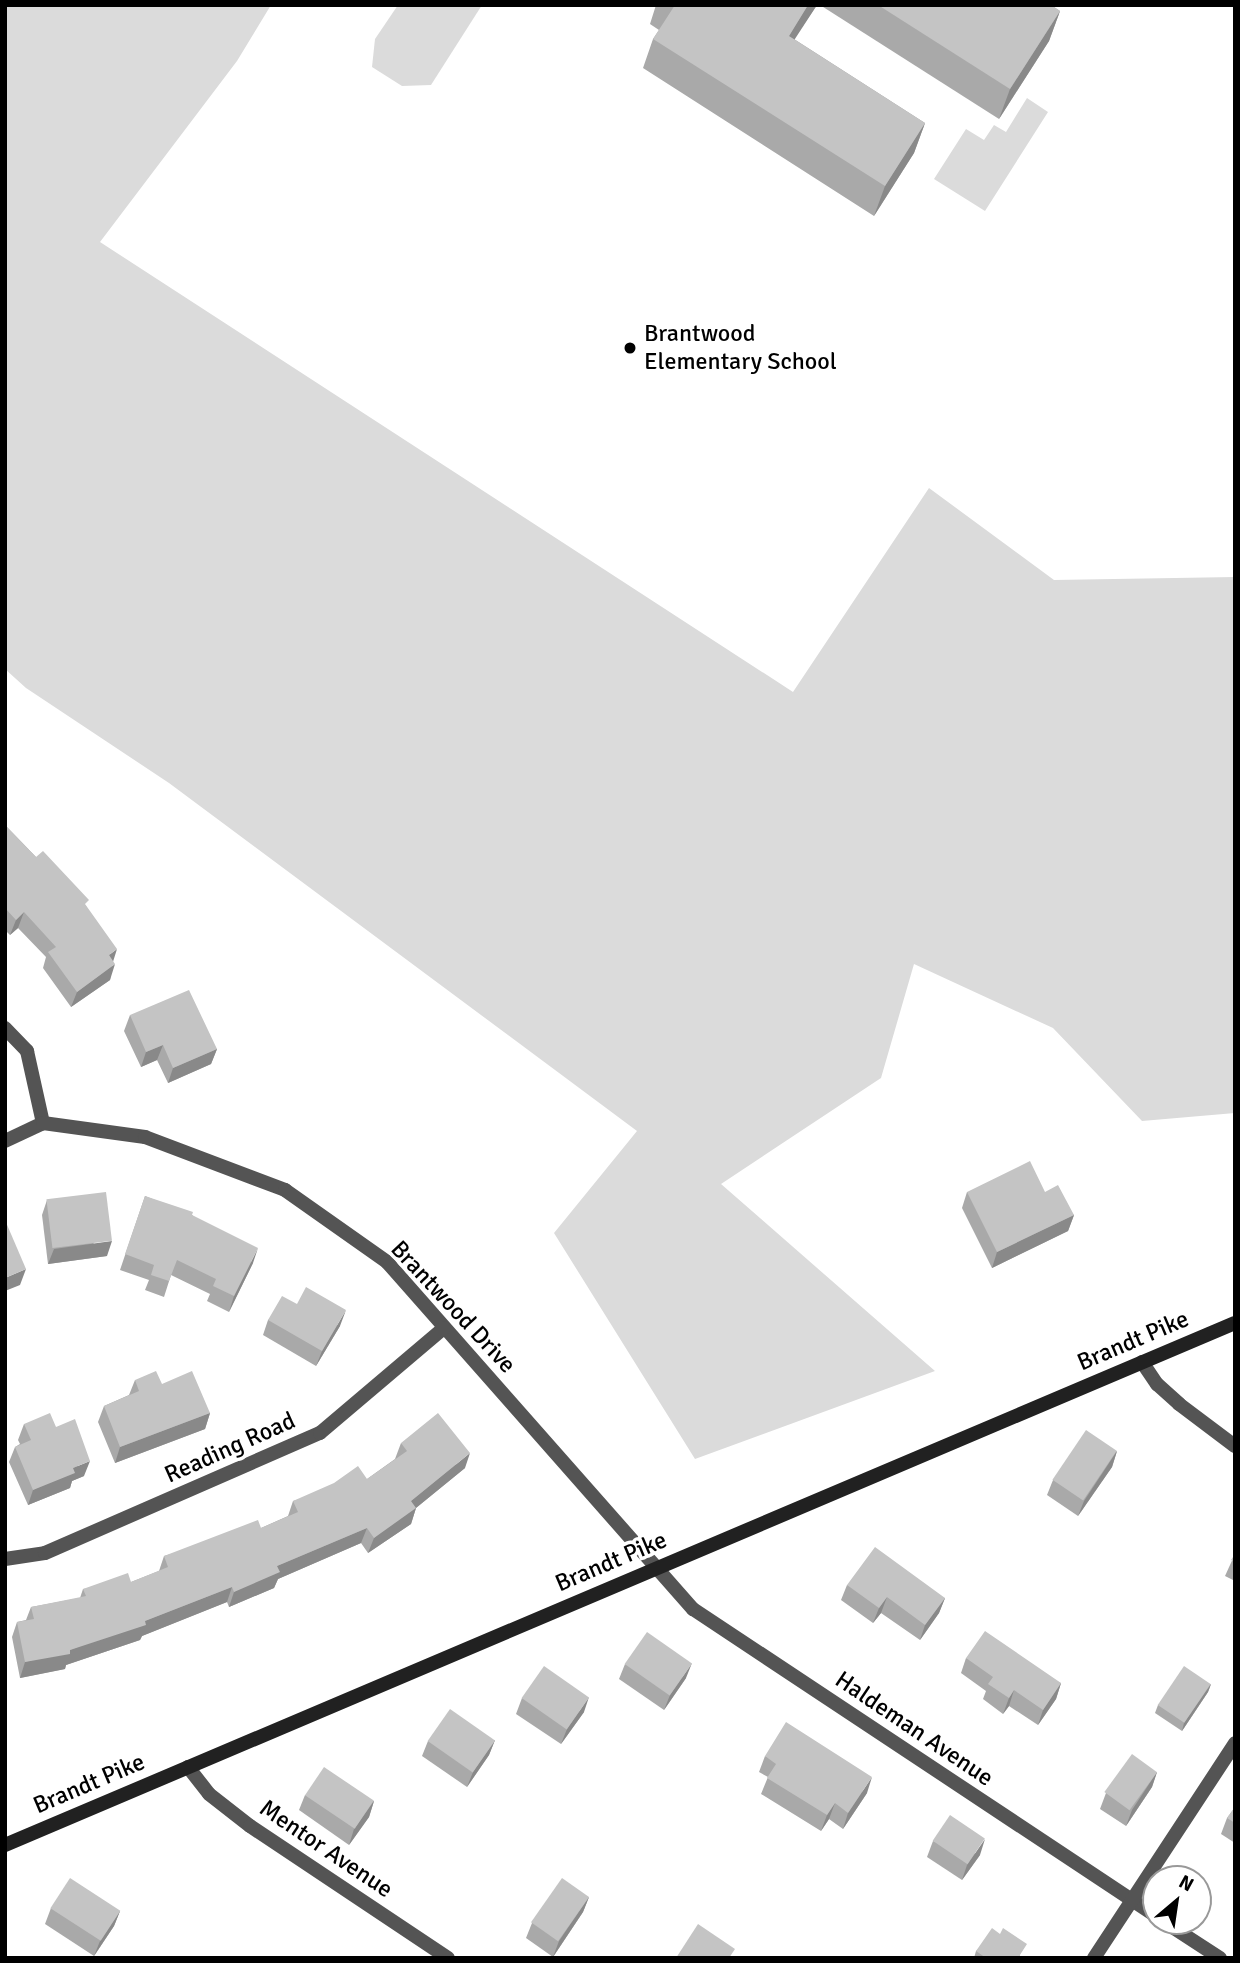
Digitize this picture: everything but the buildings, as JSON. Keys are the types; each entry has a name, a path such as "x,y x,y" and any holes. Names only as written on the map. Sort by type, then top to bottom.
{"main road":[{"name":"Brandt Pike","path":"5,1845 1235,1323"}],"street":[{"path":"5,1028 27,1051 43,1123 5,1141"},
{"name":"Brantwood Drive","path":"43,1123 145,1137 285,1190 387,1262 656,1568"},
{"name":"Reading Road","path":"5,1559 45,1553 320,1433 444,1328"},
{"path":"1142,1362 1157,1384 1179,1404 1235,1446"},
{"name":"Haldeman Avenue","path":"656,1568 694,1609 1142,1907"},
{"path":"1094,1958 1235,1743"},
{"name":"Mentor Avenue","path":"188,1767 209,1794 250,1826 448,1958"},
{"path":"1185,1935 1220,1958"}],"shaded area":[{"path":"5,5 271,5 237,61 100,242 793,692 929,488 1054,580 1235,577 1235,1113 1142,1121 1053,1028 914,964 881,1078 721,1184 935,1371 695,1459 554,1233 637,1131 169,783 26,688 5,669"},
{"path":"398,5 482,5 431,85 402,86 372,67 375,39"},
{"path":"1027,98 1048,112 985,211 934,179 966,129 984,140 994,125 1006,132"}],"place":[{"name":"Brantwood Elementary School","path":"630,348"}]}
